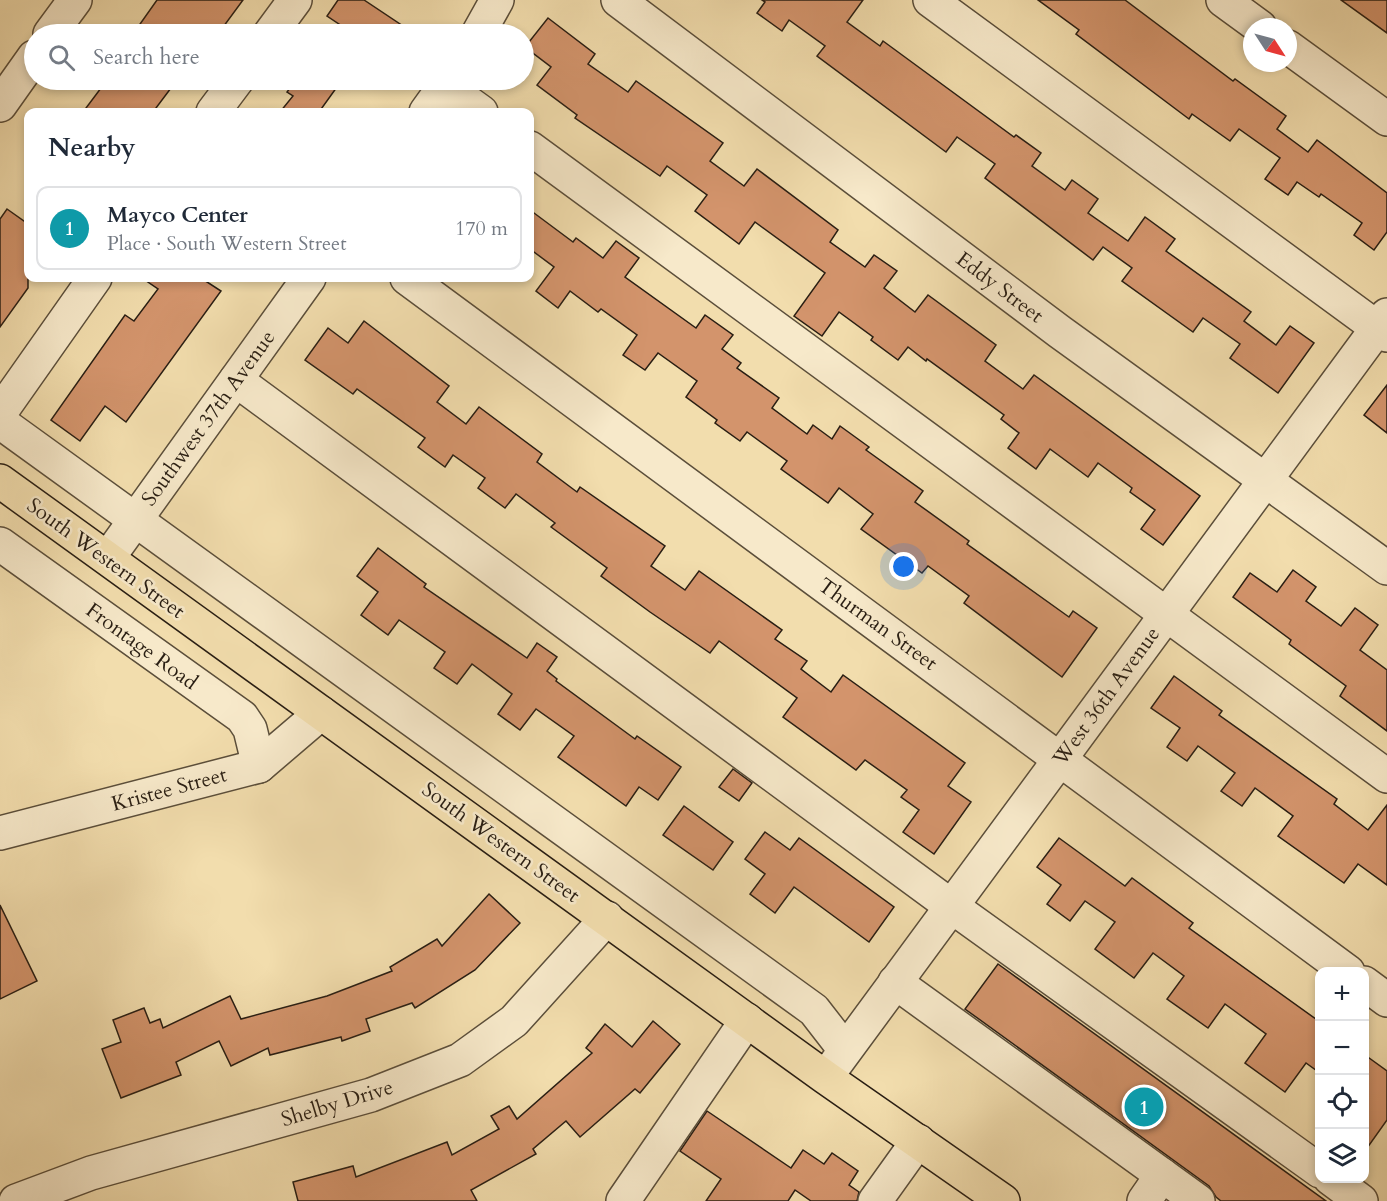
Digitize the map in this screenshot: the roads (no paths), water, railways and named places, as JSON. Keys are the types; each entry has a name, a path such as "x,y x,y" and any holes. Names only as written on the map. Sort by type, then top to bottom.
{"main road":[{"name":"South Western Street","path":"0,481 825,1077 1003,1201"}],"street":[{"path":"57,24 75,0"},
{"path":"277,24 295,0"},
{"path":"484,24 497,0"},
{"name":"Eddy Street","path":"618,0 1060,332 1387,568"},
{"path":"930,0 1384,326"},
{"path":"1223,0 1248,18"},
{"path":"1297,54 1387,119"},
{"path":"0,105 24,71"},
{"path":"216,108 230,90"},
{"path":"429,108 442,90"},
{"path":"455,90 476,108"},
{"path":"534,151 1387,776"},
{"path":"0,413 92,282"},
{"name":"Southwest 37th Avenue","path":"108,558 306,282"},
{"name":"Thurman Street","path":"412,282 1341,967"},
{"name":"West 36th Avenue","path":"825,1077 1265,480 1384,326"},
{"path":"236,380 951,906 1315,1167"},
{"path":"0,422 814,1010 845,1050"},
{"name":"Frontage Road","path":"0,544 242,717 250,729 260,766"},
{"name":"Kristee Street","path":"0,833 260,766 321,713"},
{"name":"Shelby Drive","path":"16,1201 91,1173 371,1095 460,1060 514,1021 607,918"},
{"path":"895,982 1198,1201"},
{"path":"1369,986 1387,1000"},
{"path":"624,1201 747,1020"},
{"path":"875,1201 918,1141"},
{"path":"1144,1201 1162,1175"},
{"path":"1336,1183 1361,1201"}],"place":[{"name":"Mayco Center","path":"1144,1107"}]}
